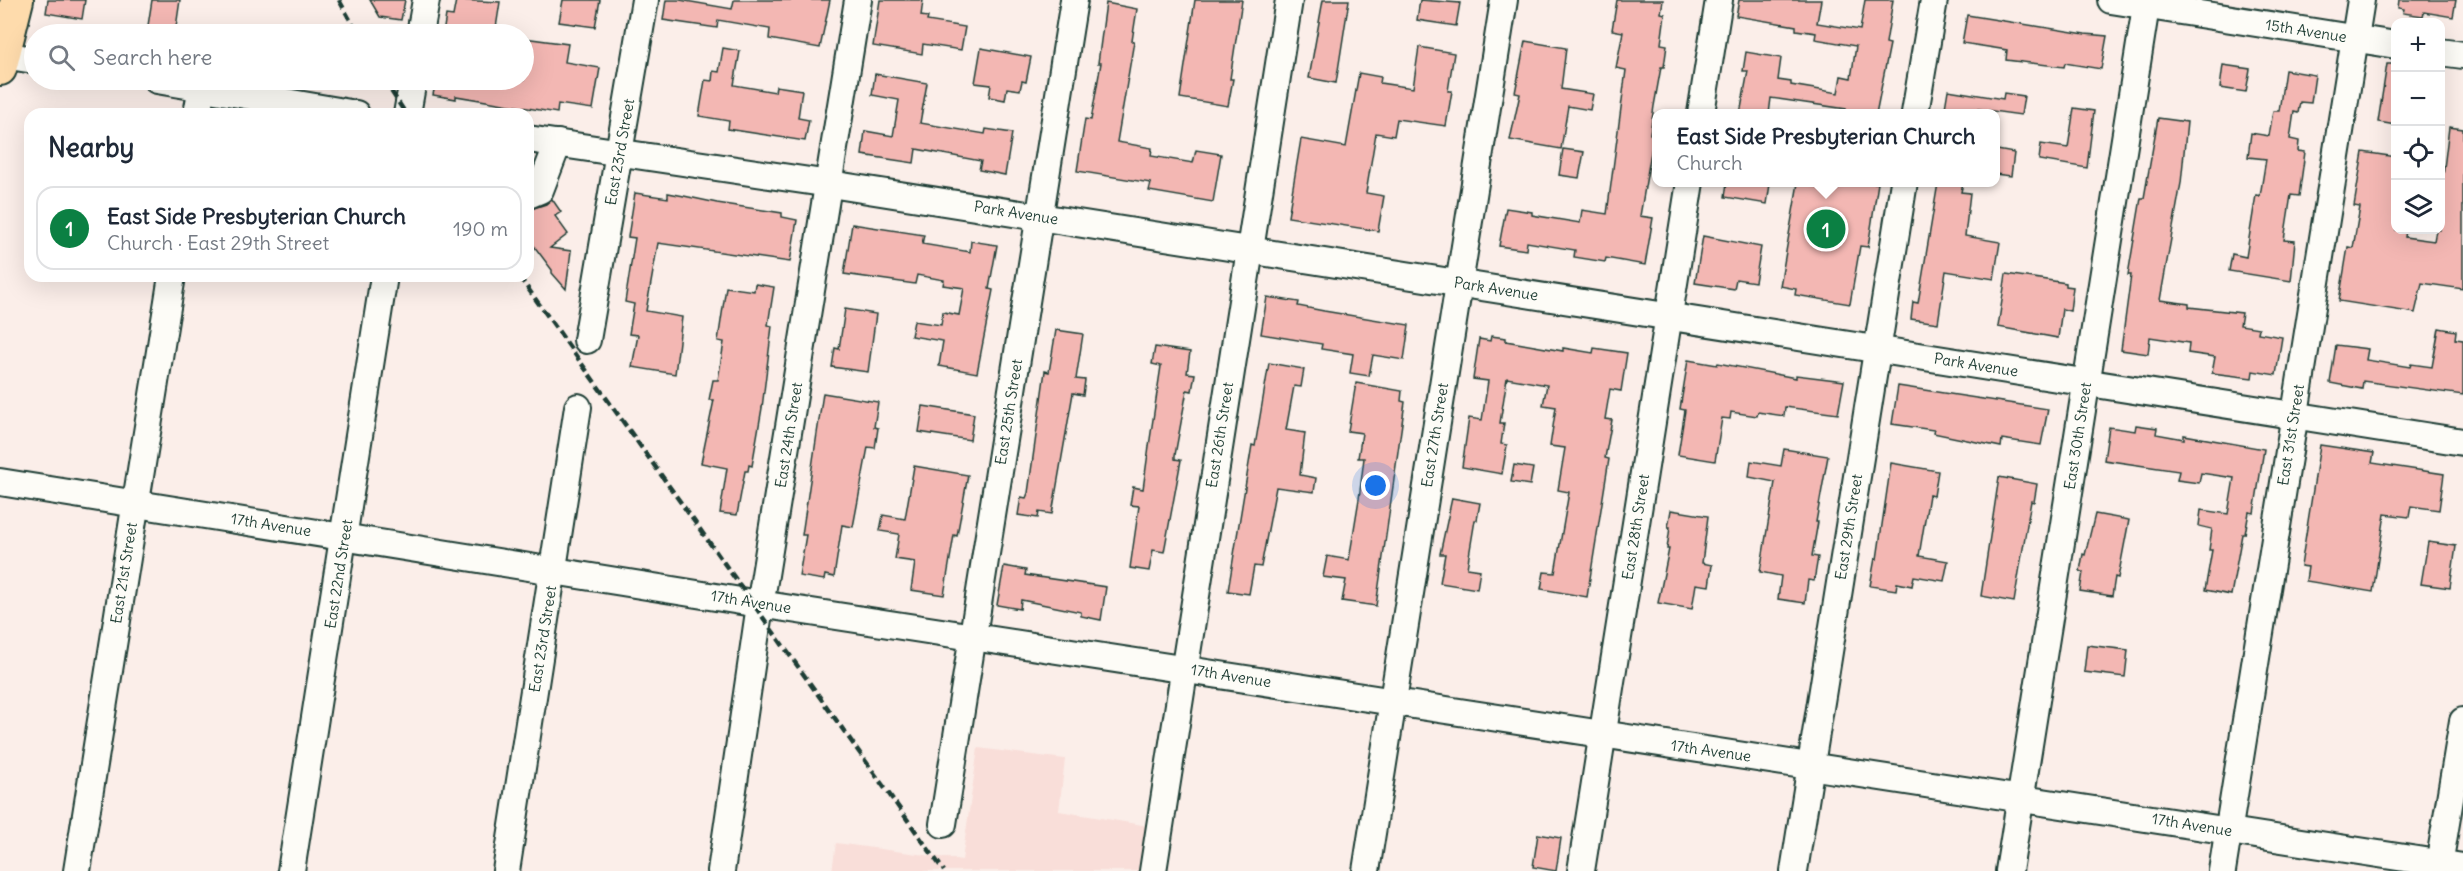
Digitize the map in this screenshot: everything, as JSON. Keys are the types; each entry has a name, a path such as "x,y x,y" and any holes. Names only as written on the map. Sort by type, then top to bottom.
{"main road":[{"path":"1,60 16,0"}],"street":[{"path":"422,24 426,0"},
{"name":"East 23rd Street","path":"587,340 621,152 645,0"},
{"name":"East 24th Street","path":"722,871 761,604 858,0"},
{"name":"East 25th Street","path":"943,824 1074,0"},
{"name":"East 26th Street","path":"1153,871 1289,0"},
{"name":"East 27th Street","path":"1366,871 1504,0"},
{"path":"1702,109 1719,0"},
{"path":"1917,109 1934,0"},
{"name":"15th Avenue","path":"2111,0 2146,3 2391,44"},
{"name":"East 31st Street","path":"2222,871 2361,0"},
{"name":"East 30th Street","path":"2009,871 2146,3"},
{"path":"2445,53 2463,56"},
{"path":"1,60 24,60"},
{"path":"198,108 201,90"},
{"path":"224,90 323,108"},
{"path":"408,108 411,90"},
{"name":"Park Avenue","path":"534,140 830,184 2463,442"},
{"path":"534,192 540,190 558,143"},
{"name":"East 28th Street","path":"1581,871 1689,187"},
{"name":"East 29th Street","path":"1794,871 1903,187"},
{"name":"East 21st Street","path":"77,871 171,282"},
{"name":"East 22nd Street","path":"291,871 383,282"},
{"name":"East 23rd Street","path":"506,871 578,407"},
{"name":"17th Avenue","path":"0,482 761,604 2228,830 2447,867"},
{"path":"2447,867 2463,721"}],"shaded area":[{"path":"978,748 1065,759 1059,811 1160,828 1153,871 832,871 836,843 962,860"}],"building":[{"path":"48,0 85,0 82,19 46,13"},
{"path":"152,0 180,0 176,24 148,24"},
{"path":"370,0 405,0 401,20 380,17"},
{"path":"456,0 500,2 497,24 445,24 446,15 453,16"},
{"path":"563,0 600,0 595,27 559,22"},
{"path":"666,0 680,0 732,9 734,0 830,0 820,48 769,39 770,29 718,20 717,28 663,20"},
{"path":"880,0 923,0 921,16 928,17 927,21 965,27 961,50 923,44 922,54 873,46"},
{"path":"1195,0 1242,0 1228,106 1180,98"},
{"path":"1323,0 1349,0 1336,83 1309,78"},
{"path":"1420,0 1460,3 1456,26 1417,20"},
{"path":"1617,0 1663,0 1661,13 1665,14 1661,44 1667,45 1664,67 1661,67 1652,109 1650,134 1652,134 1652,147 1640,216 1653,218 1645,265 1606,258 1605,262 1574,257 1575,250 1527,242 1526,250 1499,246 1506,208 1580,223 1582,210 1607,214 1626,70 1616,68 1623,32 1612,30"},
{"path":"1739,0 1821,0 1817,23 1860,30 1865,0 1893,0 1886,43 1890,44 1877,109 1846,109 1771,98 1770,109 1741,109 1748,71 1743,71 1746,52 1781,58 1778,80 1791,82 1791,85 1838,93 1841,76 1851,78 1856,46 1815,39 1816,33 1796,30 1796,26 1736,16"},
{"path":"2399,0 2456,0 2453,17 2424,12 2423,16 2403,13 2404,9 2398,8"},
{"path":"1106,3 1137,9 1117,142 1152,148 1151,156 1193,163 1196,150 1221,154 1213,202 1149,191 1151,183 1077,171 1085,119 1091,120 1101,63 1098,63"},
{"path":"1967,15 2107,36 2101,69 2065,63 2064,67 2006,60 2007,50 1962,43"},
{"path":"534,39 568,44 565,62 600,68 593,109 558,104 557,113 456,96 456,99 433,95 434,90 534,90"},
{"path":"1525,41 1566,48 1561,89 1593,94 1590,110 1568,106 1561,149 1510,140 1520,94 1515,93"},
{"path":"1419,47 1454,53 1448,91 1452,91 1446,126 1397,119 1394,136 1376,133 1366,193 1384,196 1378,231 1288,217 1301,139 1346,147 1359,73 1381,77 1380,83 1413,88"},
{"path":"723,48 740,51 734,85 775,92 776,86 802,90 798,118 809,120 805,141 728,129 729,121 699,116 705,80 712,81 713,71 719,72"},
{"path":"981,48 1031,57 1026,82 1022,81 1020,90 1007,88 1005,100 989,97 991,85 975,83"},
{"path":"2387,64 2391,64 2391,124 2378,122"},
{"path":"2223,65 2250,69 2246,92 2220,88"},
{"path":"2285,70 2315,75 2311,103 2300,102 2298,113 2294,112 2290,139 2299,141 2298,151 2305,152 2299,196 2291,195 2284,240 2295,241 2291,281 2229,271 2232,254 2246,257 2256,195 2260,196 2266,159 2248,157 2251,133 2269,136 2273,111 2279,111"},
{"path":"875,74 927,83 920,123 985,134 986,129 1012,133 1005,175 979,170 981,161 916,149 914,163 862,155 865,131 893,136 899,100 872,95"},
{"path":"1948,90 2003,99 2004,93 2024,96 2021,115 2000,112 2000,109 1945,109"},
{"path":"2074,108 2094,111 2087,168 2039,160 2041,144 2068,148"},
{"path":"2158,118 2187,122 2181,183 2160,300 2189,304 2189,307 2242,313 2240,325 2259,328 2258,333 2282,337 2276,375 2253,371 2252,378 2212,373 2215,357 2188,353 2189,343 2150,337 2148,354 2121,350 2131,275 2128,275"},
{"path":"2449,127 2463,129 2463,289 2422,283 2415,313 2339,301 2348,247 2353,248 2360,207 2354,206 2363,152 2391,156 2391,234 2405,234 2405,237 2434,241 2435,234 2445,234 2445,160"},
{"path":"1563,149 1584,152 1579,178 1559,175"},
{"path":"2000,151 2014,153 2011,176 2000,175"},
{"path":"1726,187 1770,187 1767,204 1725,197"},
{"path":"1797,187 1877,187 1868,247 1860,246 1850,304 1795,295 1796,289 1780,286"},
{"path":"1937,187 1962,187 1961,192 1970,193 1965,236 2000,242 1994,279 1946,271 1938,323 1911,319 1913,302 1918,303"},
{"path":"635,193 668,198 668,193 782,213 782,217 797,220 790,262 658,243 646,311 682,317 675,374 632,367 638,335 629,334 634,304 625,302 635,238 628,237"},
{"path":"552,199 561,212 555,216 568,234 550,248 571,251 566,289 534,246 534,208"},
{"path":"852,224 924,235 922,244 970,252 971,241 997,245 989,289 993,290 977,373 939,366 943,341 911,336 914,321 941,325 943,312 959,315 964,288 943,285 944,280 917,275 915,284 844,274"},
{"path":"1703,236 1761,247 1755,282 1736,279 1734,289 1695,283"},
{"path":"2006,274 2066,283 2066,286 2073,287 2070,311 2062,309 2058,338 1998,327"},
{"path":"755,284 774,287 768,325 772,326 752,466 749,465 748,471 745,471 737,515 720,513 727,468 701,463 714,400 709,400 713,380 718,380 724,342 718,341 726,287 754,291"},
{"path":"1267,297 1299,302 1298,306 1409,325 1404,360 1373,355 1369,376 1350,373 1353,354 1321,349 1322,344 1261,334"},
{"path":"845,309 876,314 868,372 832,367 835,348 839,349"},
{"path":"2439,328 2456,331 2455,339 2463,340 2463,395 2363,381 2362,389 2330,383 2336,345 2368,349 2366,360 2410,367 2411,364 2432,367"},
{"path":"1056,330 1083,334 1076,379 1085,380 1083,395 1073,393 1052,514 1039,512 1038,518 1018,515 1021,497 1026,498 1028,493 1045,371 1049,372"},
{"path":"1491,336 1506,338 1506,341 1563,351 1563,348 1593,353 1594,348 1627,353 1621,391 1610,389 1605,419 1612,420 1605,458 1609,459 1587,597 1541,589 1544,572 1555,573 1569,492 1558,490 1565,448 1550,446 1556,407 1543,405 1547,385 1507,378 1500,423 1504,423 1501,444 1507,445 1502,474 1462,467 1469,418 1482,420 1488,381 1473,379 1479,339 1490,341"},
{"path":"1155,347 1190,352 1187,373 1195,374 1192,391 1187,390 1175,455 1175,459 1181,460 1164,552 1153,550 1149,571 1130,568 1139,506 1130,505 1133,487 1143,489 1161,366 1152,364"},
{"path":"1688,360 1717,365 1718,363 1796,378 1796,375 1844,381 1838,414 1785,407 1784,416 1758,412 1757,416 1731,412 1730,419 1722,418 1715,461 1678,455 1685,410 1680,409"},
{"path":"1269,363 1304,369 1301,387 1294,386 1286,430 1305,433 1300,475 1316,478 1314,492 1276,487 1261,567 1254,566 1249,594 1228,591 1252,445 1255,446"},
{"path":"1356,383 1402,391 1401,401 1405,402 1376,606 1342,601 1346,580 1323,577 1327,556 1349,560 1364,458 1358,458 1362,433 1348,431"},
{"path":"1898,386 2048,409 2041,445 2002,439 2001,447 1933,433 1934,430 1892,424"},
{"path":"823,393 878,402 874,427 878,428 875,448 868,447 853,527 842,525 834,577 825,575 824,580 799,576 806,535 802,535"},
{"path":"923,406 974,414 970,440 919,432"},
{"path":"2136,425 2157,428 2156,434 2184,439 2184,435 2264,449 2254,513 2249,512 2245,534 2242,534 2231,595 2205,590 2212,550 2209,550 2212,529 2199,526 2201,510 2228,514 2234,478 2201,473 2199,483 2177,480 2179,471 2104,460 2109,427 2135,431"},
{"path":"2320,445 2374,453 2372,463 2444,474 2439,510 2411,506 2409,517 2385,514 2373,592 2306,581 2308,567 2301,566"},
{"path":"1784,449 1828,456 1812,556 1818,557 1814,581 1808,580 1805,603 1778,599 1781,576 1760,572 1775,482 1749,477 1751,461 1781,466"},
{"path":"1891,463 1938,471 1934,496 1929,495 1919,556 1948,561 1944,581 1914,576 1912,586 1897,583 1896,590 1870,586 1875,558 1877,559"},
{"path":"1514,465 1533,468 1530,485 1511,482"},
{"path":"914,466 968,475 957,536 954,535 944,595 911,590 915,562 895,559 899,534 880,531 883,515 905,519"},
{"path":"1999,477 2037,484 2034,502 2031,501 2014,602 1981,596"},
{"path":"1452,498 1480,503 1467,568 1480,570 1477,589 1440,583 1445,554 1440,554"},
{"path":"1671,510 1708,516 1702,563 1712,565 1709,586 1696,584 1692,609 1658,603 1669,549 1667,549 1670,527 1668,527"},
{"path":"2095,514 2129,520 2118,578 2115,577 2112,596 2080,591 2083,554 2085,555"},
{"path":"2428,542 2456,546 2450,588 2421,584"},
{"path":"1004,566 1026,570 1025,575 1106,587 1101,620 1081,616 1081,612 1021,600 1020,609 997,605"},
{"path":"2087,645 2128,650 2125,677 2084,672"},
{"path":"1538,834 1561,838 1556,871 1533,867"}],"railway":[{"path":"339,0 352,24"},
{"path":"390,90 402,108"},
{"path":"523,282 944,871"}],"place":[{"name":"East Side Presbyterian Church","path":"1826,229"}]}
